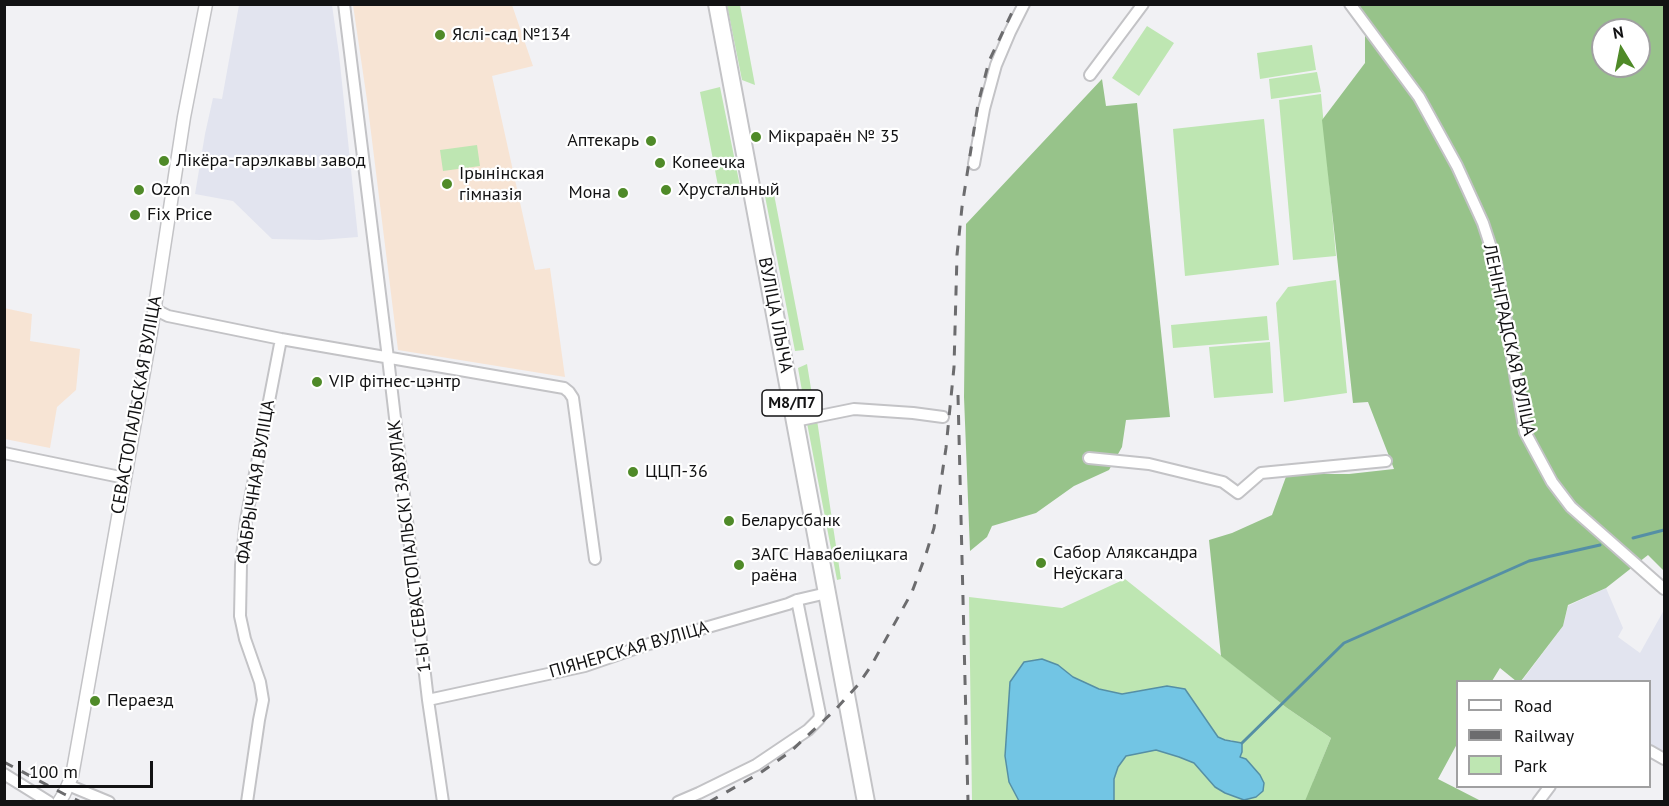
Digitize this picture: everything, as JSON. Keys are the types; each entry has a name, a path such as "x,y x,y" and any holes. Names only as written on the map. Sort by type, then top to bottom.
{"main road":[{"name":"ВУЛІЦА ІЛЬІЧА","path":"717,4 866,801"}],"street":[{"name":"СЕВАСТОПАЛЬСКАЯ ВУЛІЦА","path":"59,801 72,776 154,309 176,163 206,4"},
{"name":"1-Ы СЕВАСТОПАЛЬСКІ ЗАВУЛАК","path":"344,4 428,700 443,801"},
{"path":"974,164 984,109 996,65 1024,4"},
{"path":"1090,75 1143,4"},
{"name":"ЛЕНІНГРАДСКАЯ ВУЛІЦА","path":"1350,4 1419,97 1457,166 1483,223 1496,263 1525,432 1530,442 1552,482 1571,507 1665,589"},
{"path":"154,309 168,316 281,339 564,388 573,398 595,559"},
{"name":"ФАБРЫЧНАЯ ВУЛІЦА","path":"247,801 258,720 263,700 240,616 241,565 246,520 281,339"},
{"path":"795,421 854,409 943,417"},
{"path":"4,453 125,477"},
{"path":"1089,458 1149,464 1223,482 1238,493 1261,472 1386,461"},
{"name":"ПІЯНЕРСКАЯ ВУЛІЦА","path":"428,700 585,666 649,644 827,593"},
{"path":"678,801 756,765 808,730 819,719 820,714 797,600"},
{"path":"1651,752 1665,759"},
{"path":"4,774 50,801"},
{"path":"68,785 109,801"},
{"path":"1538,801 1548,788"}],"shaded area":[{"path":"239,5 332,5 358,237 320,240 272,239 233,201 195,194 213,98 222,99"},
{"name":"Ірынінская гімназія","path":"353,5 512,5 533,66 492,76 535,270 550,268 565,377 398,350"},
{"path":"4,308 32,314 30,341 80,349 76,390 57,407 50,448 5,439"},
{"path":"1606,588 1623,628 1618,637 1640,653 1664,610 1664,755 1651,747 1651,680 1522,680 1563,626 1568,606"}],"green space":[{"path":"727,5 740,5 755,85 742,80"},
{"path":"1352,5 1664,5 1664,571 1648,555 1606,588 1568,605 1563,626 1522,680 1515,680 1500,668 1493,680 1456,680 1456,746 1438,779 1481,801 1305,801 1331,738 1287,708 1221,656 1209,540 1232,533 1272,515 1287,474 1349,474 1394,469 1368,402 1353,403 1322,120 1365,63 1365,35"},
{"path":"1147,26 1174,43 1139,96 1112,78"},
{"path":"1312,45 1316,70 1260,79 1257,53"},
{"path":"1317,72 1321,92 1271,99 1269,79"},
{"path":"1102,79 1106,106 1137,103 1170,417 1126,420 1122,447 1109,470 1074,486 1036,513 992,526 987,537 970,551 964,397 966,224"},
{"path":"720,87 740,186 719,191 700,92"},
{"path":"1321,94 1336,256 1293,260 1279,100"},
{"path":"1264,119 1279,265 1185,276 1173,129"},
{"path":"477,145 480,166 443,171 440,150"},
{"path":"773,189 804,350 795,351 764,191"},
{"path":"1336,280 1347,393 1284,402 1276,303 1288,287"},
{"path":"1267,316 1269,340 1173,348 1171,325"},
{"path":"1270,342 1273,393 1214,398 1209,347"},
{"path":"807,364 815,413 806,414 798,368"},
{"path":"817,420 841,579 837,580 807,423"},
{"path":"1125,579 1287,708 1331,738 1313,782 1473,801 1114,801 1114,779 1118,767 1126,756 1156,750 1194,763 1215,787 1244,800 1256,797 1263,791 1264,783 1240,758 1232,740 1218,737 1185,689 1142,690 1122,694 1099,689 1073,677 1058,665 1010,682 1005,756 1009,782 1019,801 972,801 969,597 1062,608"}],"water":[{"path":"1042,659 1058,665 1073,677 1099,689 1122,694 1167,686 1185,689 1218,737 1242,743 1240,757 1246,759 1260,775 1264,783 1263,791 1256,797 1244,800 1225,793 1215,787 1194,763 1156,750 1126,756 1118,767 1114,779 1114,801 1019,801 1009,782 1005,756 1010,682 1024,662"}],"waterway":[{"path":"1633,538 1664,530"},
{"path":"1242,743 1344,643 1529,561 1600,545"}],"railway":[{"path":"709,802 760,773 790,752 835,710 858,685 871,666 912,592 934,528 946,448 954,367 957,255 978,104 989,61 1016,4"},
{"path":"958,395 968,802"},
{"path":"4,762 81,802"}],"place":[{"name":"Яслі-сад №134","path":"440,35"},
{"name":"Мікрараён № 35","path":"756,137"},
{"name":"Аптекарь","path":"651,141"},
{"name":"Лікёра-гарэлкавы завод","path":"164,161"},
{"name":"Копеечка","path":"660,163"},
{"name":"Ірынінская гімназія","path":"447,184"},
{"name":"Ozon","path":"139,190"},
{"name":"Хрустальный","path":"666,190"},
{"name":"Мона","path":"623,193"},
{"name":"Fix Price","path":"135,215"},
{"name":"VIP фітнес-цэнтр","path":"317,382"},
{"name":"ЦЦП-36","path":"633,472"},
{"name":"Беларусбанк","path":"729,521"},
{"name":"Сабор Аляксандра Неўскага","path":"1041,563"},
{"name":"ЗАГС Навабеліцкага раёна","path":"739,565"},
{"name":"Пераезд","path":"95,701"}]}
